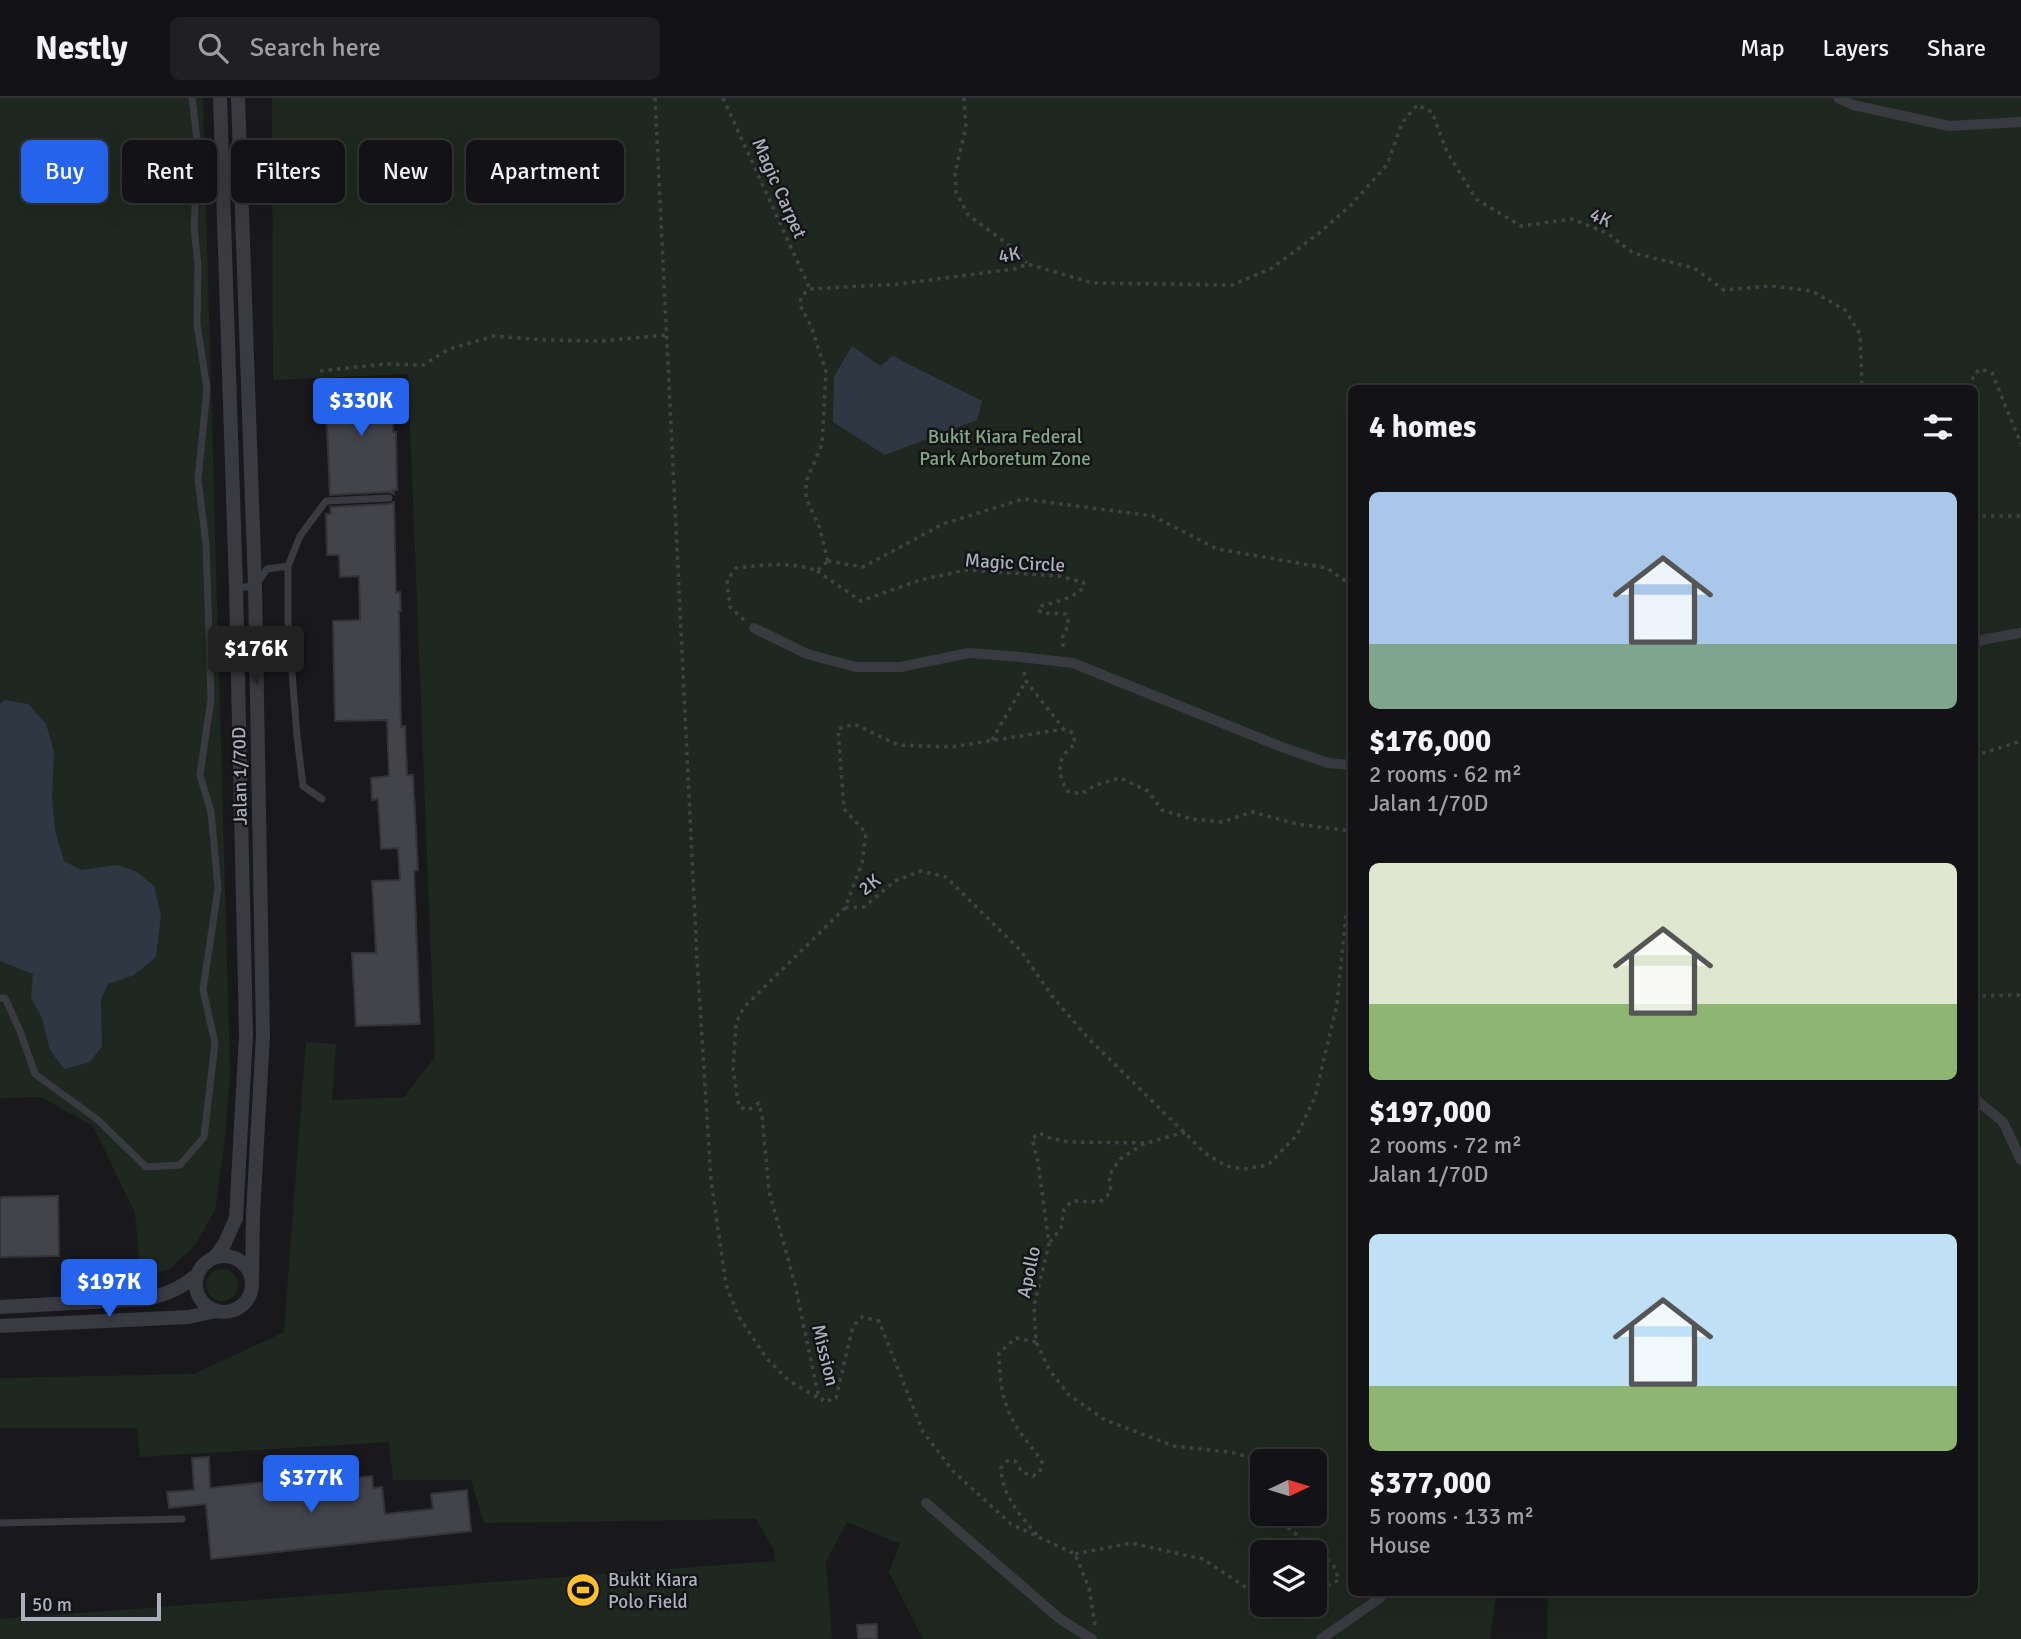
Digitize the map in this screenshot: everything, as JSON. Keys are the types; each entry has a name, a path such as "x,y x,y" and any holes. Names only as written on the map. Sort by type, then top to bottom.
{"street":[{"name":"Jalan 1/70D","path":"214,1258 236,1217 246,1035 236,588 220,98"},
{"name":"Jalan 1/70D","path":"238,98 255,586 263,1035 253,1214 252,1285"},
{"path":"1838,98 1853,105 1949,126 2021,122"},
{"path":"754,628 807,654 856,667 900,667 969,653 1073,663 1279,746 1328,763 1348,765"},
{"path":"1978,642 2021,633"},
{"path":"1978,1101 2003,1122 2021,1160"},
{"path":"0,1307 147,1299 170,1293 198,1274 204,1264 225,1256 237,1259 246,1266 252,1285 245,1303 228,1312 216,1311 189,1317 0,1326"},
{"path":"198,1274 196,1285 199,1297 206,1306 216,1311"},
{"path":"926,1503 1060,1619 1092,1639"},
{"path":"1321,1639 1381,1596"}],"lane":[{"path":"0,998 5,998 35,1074 98,1120 146,1167 180,1165 204,1137 215,1043 203,990 218,888 211,812 200,775 211,699 206,544 198,479 207,389 197,324 198,265 194,227 198,148 191,98"},
{"path":"322,799 303,786 288,621 288,566 300,536 326,501 389,498"},
{"path":"236,588 255,586 267,569 288,566"},
{"path":"0,1523 182,1519"}],"path":[{"path":"655,98 697,959 711,1180 726,1285 739,1317 767,1359 788,1380 825,1402"},
{"name":"Magic Carpet","path":"723,98 810,289"},
{"path":"964,98 966,127 955,173 956,192 968,215 1017,251 1028,264"},
{"name":"4K","path":"810,289 899,284 1014,269 1028,264 1093,283 1232,285 1272,268 1350,206 1387,165 1402,123 1417,105 1432,112 1447,152 1476,199 1521,226 1572,219 1607,233 1633,253 1694,268 1724,290 1771,286 1812,291 1845,310 1860,334 1861,385"},
{"path":"810,289 801,296 800,306 811,326 826,372 822,444 806,482 806,498 819,526 828,561"},
{"path":"320,371 385,364 423,365 449,349 494,337 601,341 667,335"},
{"path":"1971,385 1974,374 1981,369 1992,373 2021,444"},
{"path":"828,561 863,567 943,524 1023,499 1153,516 1216,548 1326,568 1348,583"},
{"path":"1978,516 2021,516"},
{"path":"754,628 730,607 727,580 736,568 800,565 817,571 828,561"},
{"name":"Magic Circle","path":"817,571 861,601 920,580 966,570 1059,576 1083,582 1085,586 1082,590 1063,600 1041,606 1038,610 1042,613 1066,614 1069,624 1063,635 1063,650 1073,663"},
{"path":"1020,657 1026,681 1064,729 1073,733 1075,744 1065,751 1060,763 1060,778 1067,791 1081,794 1096,785 1120,778 1148,791 1162,810 1192,819 1222,822 1252,812 1297,824 1348,831"},
{"path":"991,740 1026,681"},
{"name":"2K","path":"1064,729 951,747 898,745 854,724 838,729 844,809 866,833 862,863 845,908 864,907 895,881 920,871 946,877 1021,951 1052,996 1088,1038 1205,1153 1226,1166 1244,1169 1268,1165 1297,1135 1315,1097 1337,1004 1348,912"},
{"path":"1978,754 2021,741"},
{"name":"Mission","path":"845,908 744,1007 736,1023 733,1070 739,1107 748,1110 759,1103 769,1191 795,1284 818,1394 825,1402 836,1398 853,1326 862,1317 879,1321 923,1432 953,1471 1012,1524 1075,1554"},
{"path":"1978,996 2021,995"},
{"name":"Apollo","path":"1185,1132 1146,1143 1071,1142 1052,1139 1039,1133 1032,1139 1038,1162 1049,1244 1034,1306 1036,1342 1050,1371 1069,1395 1105,1420 1174,1446 1236,1453 1250,1458"},
{"path":"1049,1244 1061,1228 1064,1209 1072,1201 1100,1202 1111,1192 1109,1175 1120,1159 1146,1143"},
{"path":"1036,1342 1016,1338 999,1353 999,1373 1004,1399 1015,1425 1041,1462 1040,1472 1032,1476 1022,1472 1014,1461 1007,1461 1001,1468 1001,1481 1011,1501 1041,1538"},
{"path":"1286,1526 1303,1540"},
{"path":"1095,1626 1089,1588 1075,1554 1131,1543 1203,1559 1250,1590"},
{"path":"1327,1559 1333,1564 1339,1580 1327,1586"}],"green space":[{"path":"0,98 203,98 204,140 122,140 122,203 206,203 230,1072 225,1139 215,1210 195,1245 171,1268 141,1279 135,1213 93,1126 41,1097 0,1098"},
{"name":"Bukit Kiara Federal Park Arboretum Zone","path":"272,98 2021,98 2021,1639 1547,1639 1548,1596 1978,1596 1978,385 1348,385 1348,1596 1506,1596 1496,1598 1490,1639 923,1639 889,1572 900,1544 847,1522 826,1561 832,1639 783,1639 782,1636 782,1639 0,1639 0,1619 775,1561 774,1550 756,1519 484,1523 471,1480 393,1480 389,1442 140,1457 137,1428 0,1428 0,1378 194,1374 284,1332 306,1042 336,1044 332,1100 404,1097 435,1057 408,374 273,380 272,203 345,203 345,140 272,140"},
{"path":"222,1269 233,1274 238,1285 233,1296 222,1301 211,1296 206,1285 211,1274"}],"shaded area":[{"path":"852,346 880,366 893,356 982,401 977,420 885,455 833,422 834,377"},
{"path":"5,700 28,704 46,724 54,752 52,799 55,831 64,861 81,870 118,865 137,872 154,886 161,915 156,957 134,975 108,984 101,999 102,1046 90,1062 64,1069 50,1050 42,1018 31,998 33,974 0,961 0,704"}],"building":[{"path":"374,379 392,379 397,490 393,490 394,494 330,495 325,385 374,383"},
{"path":"394,502 396,593 400,592 401,611 401,727 405,726 407,775 413,775 418,870 414,871 420,1024 356,1026 352,953 376,953 372,881 400,880 398,848 381,849 378,799 372,800 371,778 389,776 387,720 335,721 333,621 360,620 359,576 340,577 339,555 327,555 326,514 331,514 330,507"},
{"path":"58,1196 59,1256 0,1257 0,1197"},
{"path":"209,1457 210,1488 276,1481 277,1486 372,1476 373,1488 382,1487 385,1514 433,1509 431,1494 467,1490 471,1531 211,1559 206,1504 169,1508 167,1492 194,1490 192,1458"},
{"path":"877,1624 877,1639 858,1639 857,1625"}],"place":[{"name":"Bukit Kiara Polo Field","path":"583,1590"}]}
